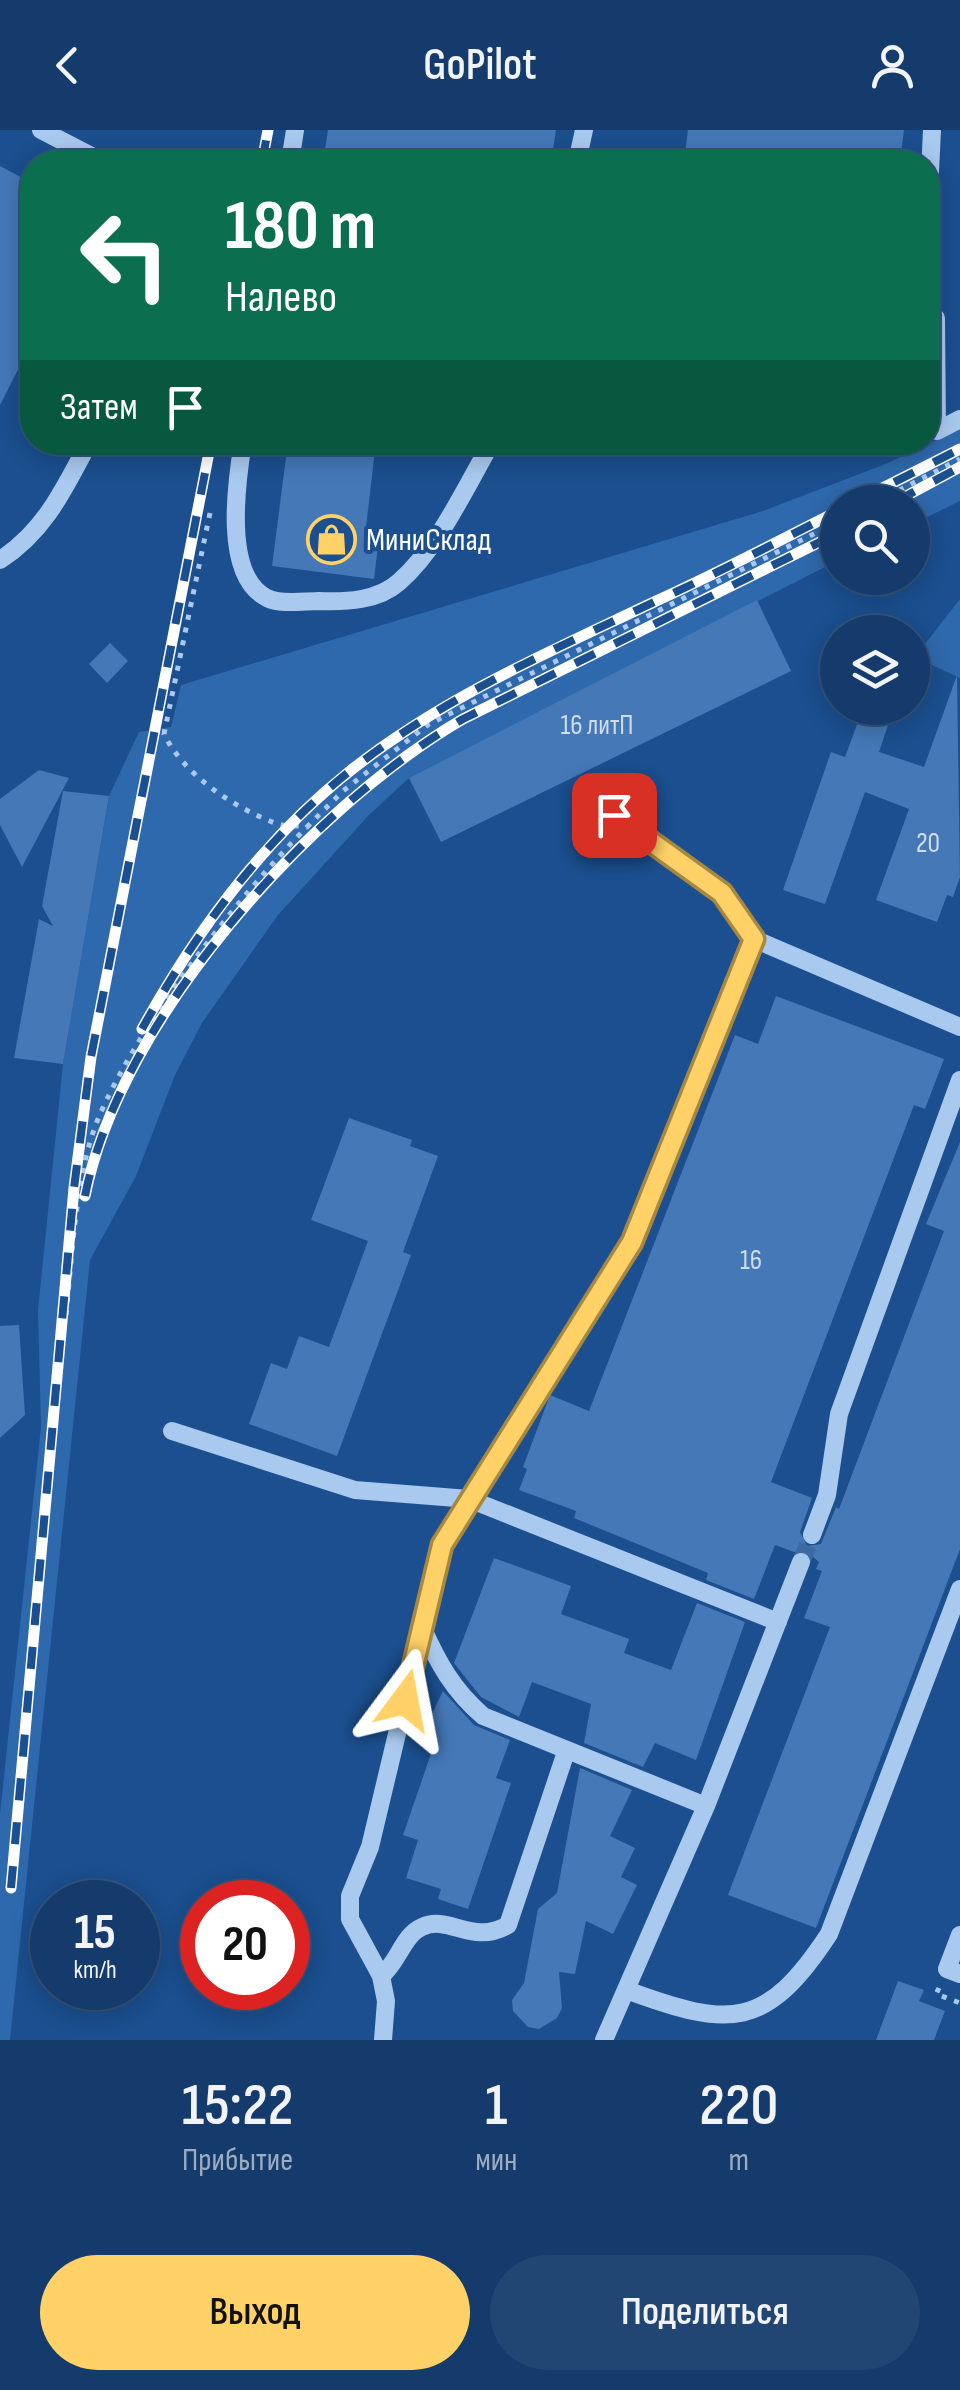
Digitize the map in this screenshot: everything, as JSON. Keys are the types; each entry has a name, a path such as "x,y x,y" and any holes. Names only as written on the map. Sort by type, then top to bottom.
{"lane":[{"path":"42,130 80,150"},
{"path":"0,560 29,542 50,514 82,455"},
{"path":"241,455 238,557 246,584 270,601 354,602 397,585 424,554 484,455"},
{"path":"614,815 722,893 754,939 960,1028"},
{"path":"383,2040 386,2001 381,1976 350,1920 350,1896 370,1846 442,1545 632,1242 754,939"},
{"path":"812,1535 827,1496 839,1414 960,1080"},
{"path":"172,1430 355,1490 469,1499 778,1622"},
{"path":"604,2040 629,1991 706,1806 801,1562"},
{"path":"629,1991 687,2012 718,2018 747,2013 802,1974 829,1934 960,1588"},
{"path":"422,1626 441,1668 460,1697 483,1716 706,1806"},
{"path":"381,1976 394,1966 408,1938 422,1927 435,1924 476,1935 494,1933 508,1925 566,1752"},
{"path":"960,1935 947,1969 960,1974"}],"path":[{"path":"909,485 960,459"},
{"path":"214,494 164,734 176,757 226,796 278,825 307,828"},
{"path":"66,1315 77,1214 97,1121 182,979 273,861 343,791 429,724 820,531"}],"shaded area":[{"path":"960,429 960,501 930,516 930,485 831,485 905,455 940,455 940,438"},
{"path":"820,489 820,570 409,778 369,815 278,915 202,1023 175,1075 136,1176 90,1260 10,2040 0,2040 0,1814 41,1427 38,1310 63,1064 109,796 139,732 171,727 181,685 763,511"},
{"path":"960,599 960,678 930,664 930,638"}],"building":[{"path":"328,130 556,130 553,150 325,150"},
{"path":"688,130 904,130 902,150 686,150"},
{"path":"0,166 20,177 20,366 0,405"},
{"path":"286,455 374,455 366,527 380,529 374,579 272,566"},
{"path":"757,600 791,671 441,842 409,778"},
{"path":"110,643 128,661 107,683 89,664"},
{"path":"957,675 960,877 953,897 947,895 937,922 876,900 909,809 865,792 825,904 783,890 831,752 845,757 857,725 888,725 879,752 924,767"},
{"path":"39,770 69,778 22,867 0,825 0,799"},
{"path":"63,791 109,796 63,1064 14,1058 39,919 53,926 42,906"},
{"path":"776,996 944,1059 925,1109 914,1105 771,1482 812,1498 800,1532 807,1546 821,1544 836,1507 839,1509 944,1231 926,1224 960,1142 960,1549 816,1928 728,1895 830,1627 804,1618 822,1571 816,1569 819,1562 806,1551 794,1552 775,1545 754,1599 706,1580 708,1573 574,1518 576,1511 519,1490 527,1469 523,1467 550,1395 589,1411 735,1035 758,1044"},
{"path":"349,1118 412,1140 410,1146 438,1156 403,1252 411,1255 337,1456 249,1424 271,1363 287,1369 299,1336 329,1347 368,1241 311,1220"},
{"path":"19,1325 25,1415 0,1438 0,1326"},
{"path":"494,1558 571,1586 561,1614 629,1639 624,1653 671,1670 697,1603 745,1622 696,1760 655,1743 643,1767 584,1743 591,1704 532,1682 519,1717 481,1697 454,1663"},
{"path":"443,1691 474,1725 510,1740 496,1778 511,1783 468,1909 438,1899 441,1889 406,1878 418,1840 403,1835 433,1748 418,1743"},
{"path":"580,1768 632,1790 610,1836 635,1848 621,1877 637,1885 613,1934 586,1921 575,1974 559,1972 562,2008 557,2018 539,2029 528,2027 513,2011 512,2000 524,1983 538,1909 557,1893"},
{"path":"898,1981 924,1990 919,2001 945,2011 934,2040 876,2040"}],"tunnel":[{"path":"801,1562 812,1535"}],"railway":[{"path":"264,150 268,130"},
{"path":"889,485 960,449"},
{"path":"11,1888 74,1188 91,1057 208,455"},
{"path":"927,485 960,467"},
{"path":"142,1029 208,923 260,857 350,771 422,721 497,678 820,520"},
{"path":"85,1196 105,1128 137,1059 180,991 230,924 285,862 344,806 404,758 463,719 820,542"}],"place":[{"name":"МиниСклад","path":"331,540"}],"route":[{"path":"405,1700 442,1545 632,1242 754,939 722,893 614,815"}]}
